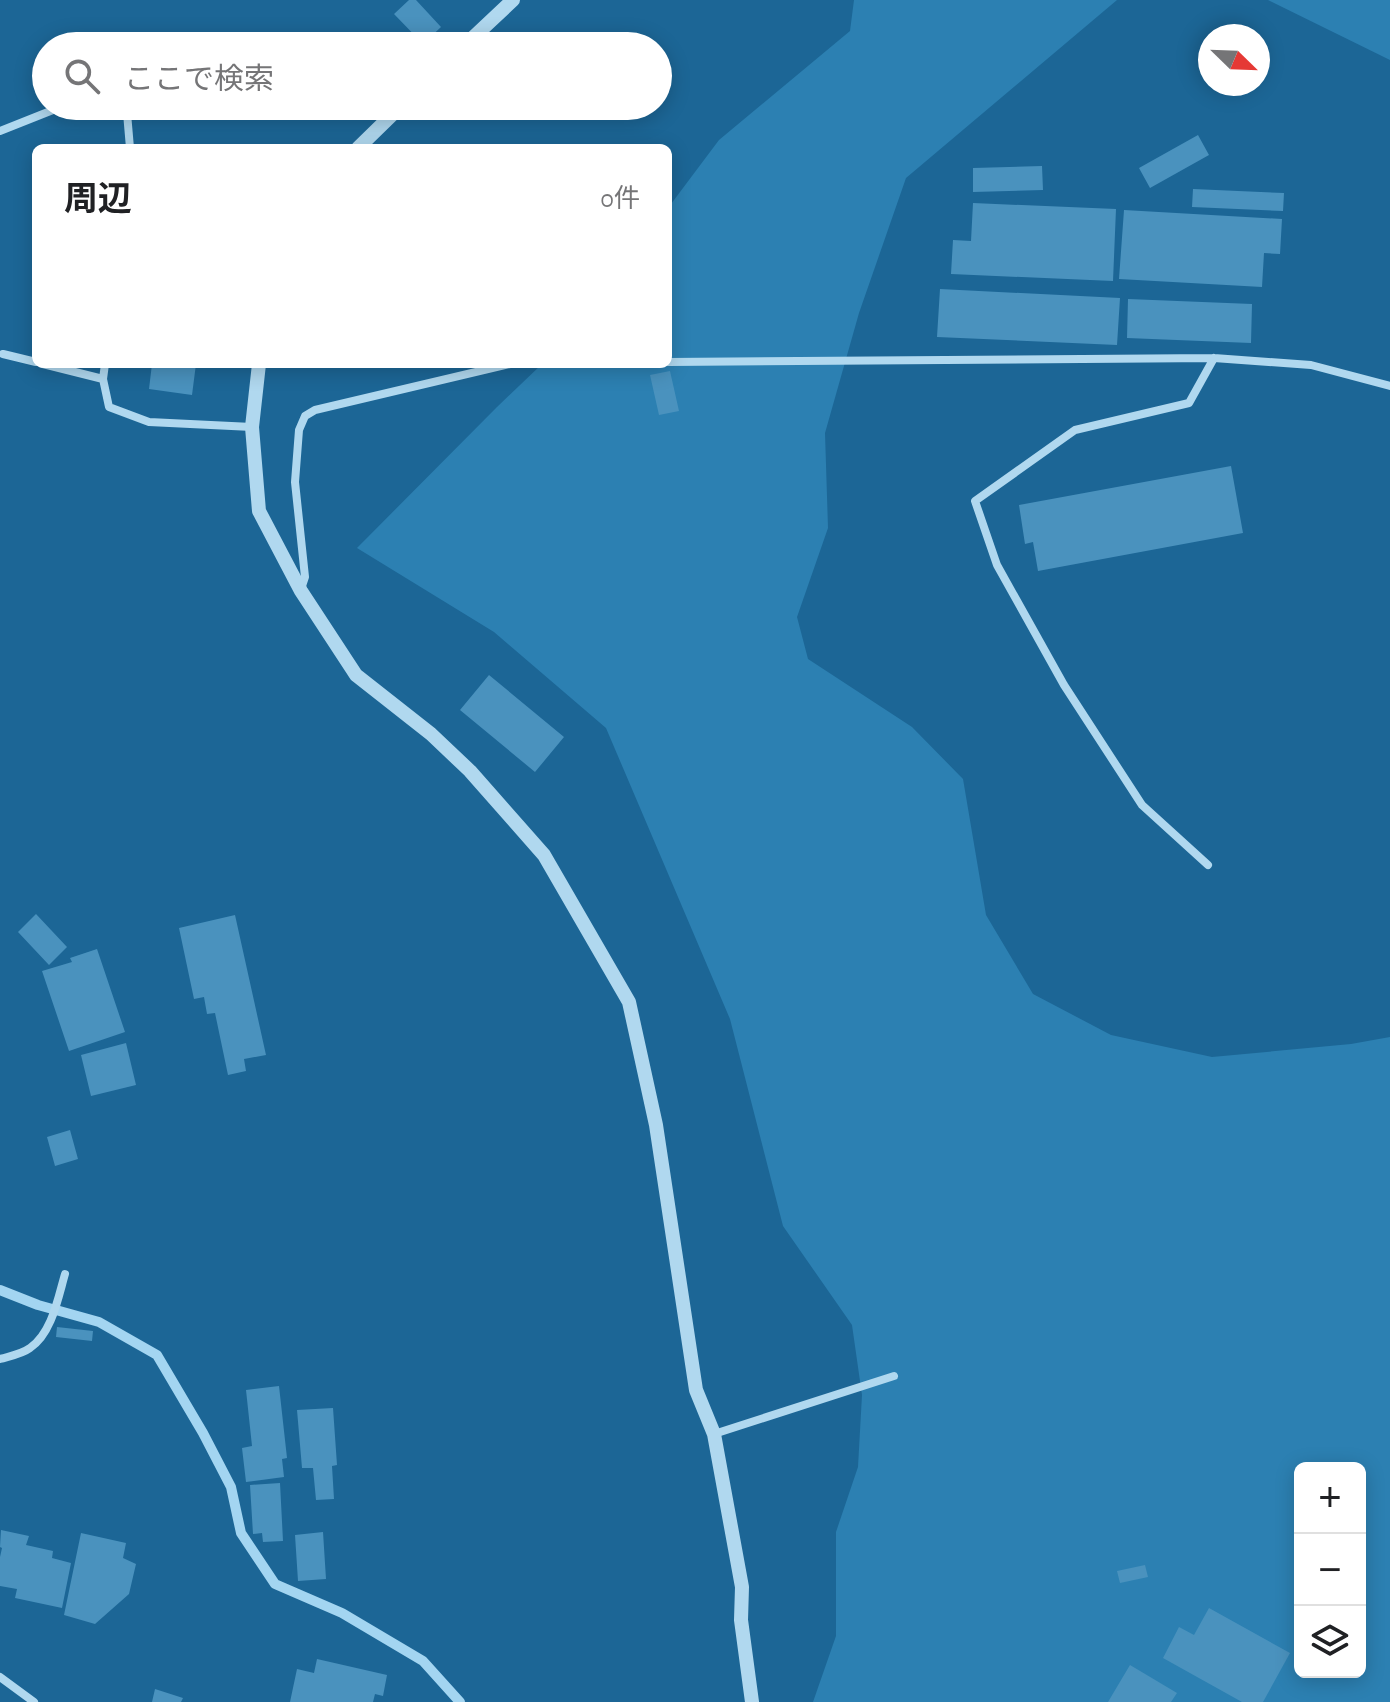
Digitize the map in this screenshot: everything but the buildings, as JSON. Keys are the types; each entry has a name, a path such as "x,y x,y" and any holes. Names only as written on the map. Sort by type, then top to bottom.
{"street":[{"path":"479,32 513,0"},
{"path":"0,131 32,118"},
{"path":"128,120 130,144"},
{"path":"362,144 387,120"},
{"path":"3,354 32,361"},
{"path":"1208,865 1142,805 1064,685 997,565 975,501 1075,430 1189,403 1214,358"},
{"path":"672,362 1214,358 1311,365 1390,386"},
{"path":"59,368 103,379"},
{"path":"104,368 103,379 109,407 149,422 252,427"},
{"path":"259,368 252,427 259,511 301,591 356,675 431,734 470,771 544,855 629,1002 656,1125 696,1390 714,1434 742,1587 741,1620 752,1702"},
{"path":"301,591 305,577 295,482 299,430 305,416 315,410 493,368"},
{"path":"0,1359 27,1350 39,1341 49,1322 65,1274"},
{"path":"714,1434 894,1376"},
{"path":"0,1677 34,1702"}],"shaded area":[{"path":"854,0 1117,0 906,178 859,313 825,433 828,528 797,617 808,659 912,727 963,779 986,915 1033,994 1111,1035 1212,1057 1351,1044 1390,1037 1390,1702 813,1702 836,1636 836,1532 858,1467 862,1395 852,1325 783,1226 730,1019 606,728 494,632 357,548 538,368 672,368 672,203 719,140 850,31"},
{"path":"1268,0 1390,0 1390,60"}],"waterway":[{"path":"0,1290 38,1305 99,1322 157,1355 231,1487 241,1533 275,1584 342,1613 423,1661 460,1702"}]}
